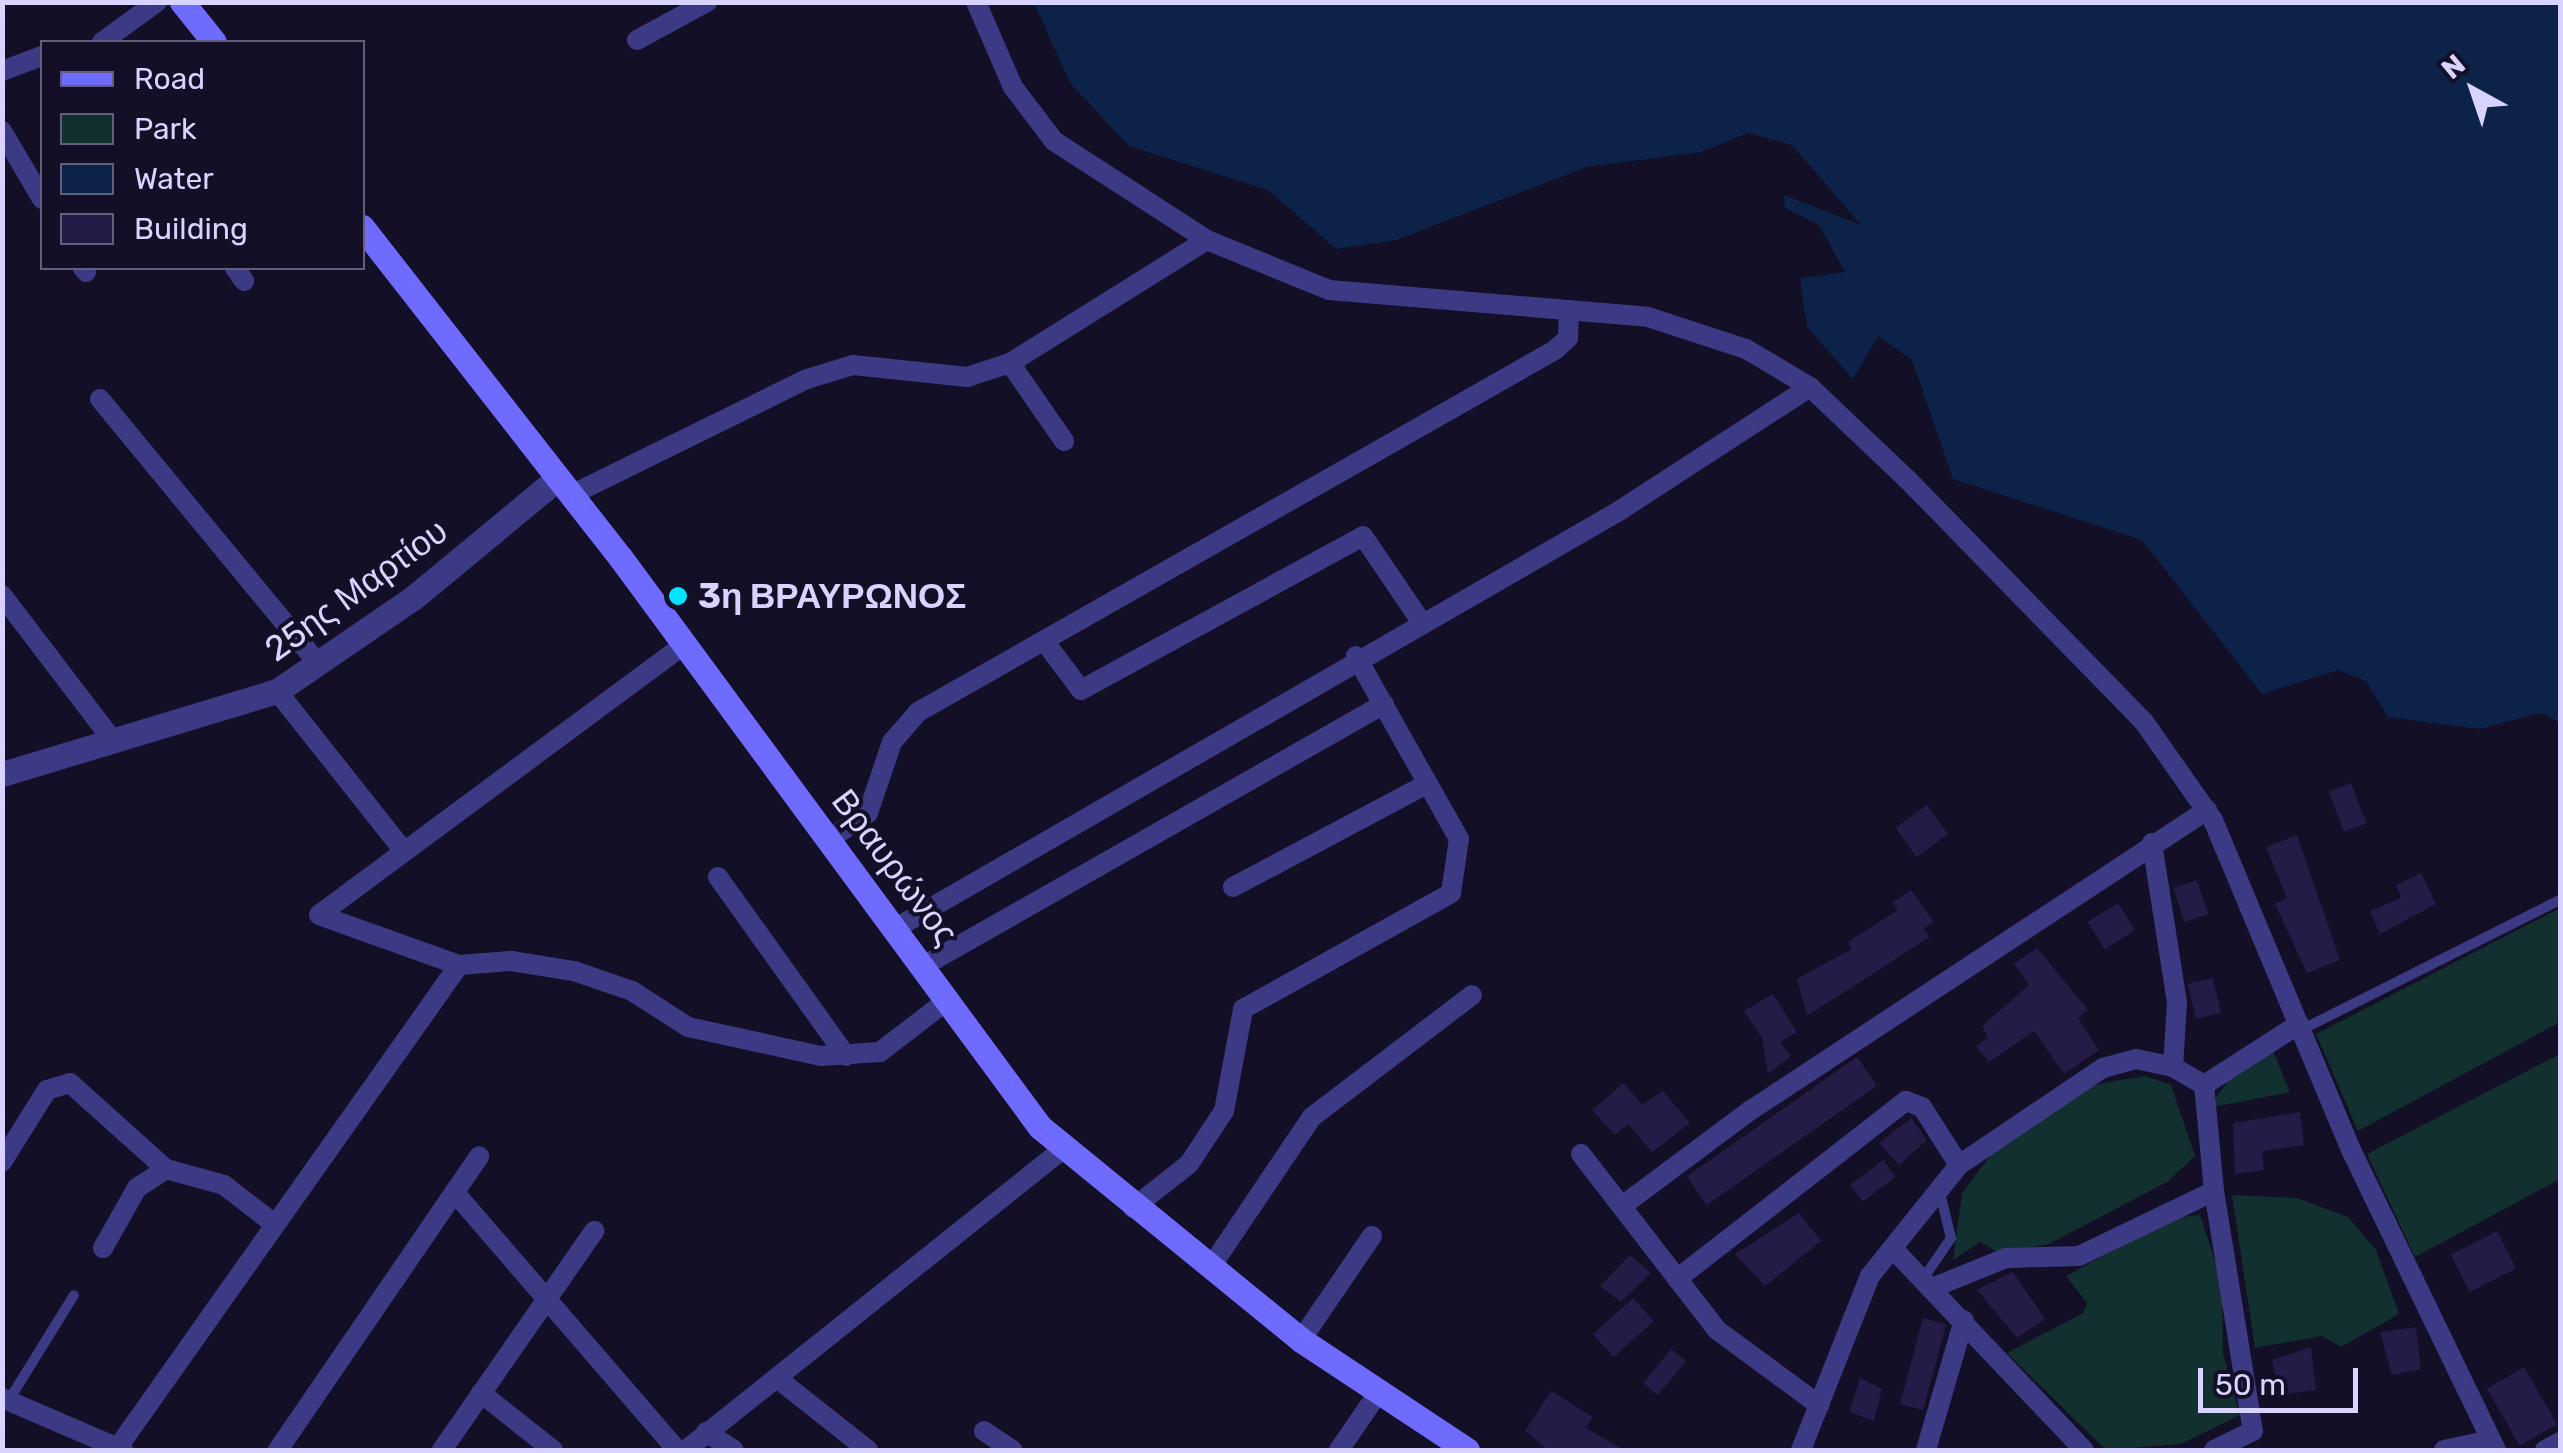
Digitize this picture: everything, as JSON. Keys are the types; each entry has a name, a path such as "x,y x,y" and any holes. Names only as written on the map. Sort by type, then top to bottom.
{"main road":[{"path":"182,2 212,40"},
{"name":"Βραυρώνος","path":"365,231 686,644 1064,1149 1301,1340 1458,1448"}],"street":[{"path":"105,40 157,2"},
{"path":"637,40 706,2"},
{"path":"976,2 1012,87 1054,141 1207,240 1329,290 1648,317 1746,348 1810,387 2094,668 2206,810 2300,1027 2493,1446 2444,1450"},
{"path":"6,62 40,56"},
{"path":"2,131 40,196"},
{"path":"565,487 807,379 853,365 967,377 1010,363 1207,240"},
{"path":"830,840 868,814 892,742 918,712 1048,646 1555,350 1568,338 1569,313"},
{"path":"1010,363 1064,441"},
{"path":"896,928 1356,656 1618,510 1810,387"},
{"path":"100,399 320,665"},
{"name":"25ης Μαρτίου","path":"2,774 277,692 565,487"},
{"path":"1048,646 1081,690 1363,536 1420,620"},
{"path":"2,595 114,742"},
{"path":"686,644 318,916 459,965 544,962 632,991 721,1038 846,1056 880,1052 949,999"},
{"path":"1133,1208 1189,1164 1224,1112 1242,1009 1451,894 1459,839 1356,656"},
{"path":"277,692 403,850"},
{"path":"925,964 1384,704"},
{"path":"1233,887 1427,784"},
{"path":"1622,1206 2206,810"},
{"path":"2152,843 2177,1002 2173,1067"},
{"path":"718,877 846,1056"},
{"path":"6,1399 119,1450 274,1223 459,965"},
{"path":"1210,1268 1312,1118 1472,995"},
{"path":"2204,1085 2300,1027"},
{"path":"1801,1450 1870,1276 1896,1252 1941,1196 1958,1165 2103,1068 2136,1059 2173,1067 2204,1085"},
{"path":"2,1162 59,1082 166,1169 224,1185 274,1223"},
{"path":"2204,1085 2214,1190 2253,1431 2214,1450"},
{"path":"1677,1280 1906,1101 1922,1107 1958,1165"},
{"path":"686,1450 1064,1149"},
{"path":"1581,1154 1717,1330 1819,1405"},
{"path":"278,1450 479,1156"},
{"path":"103,1248 137,1188 166,1169"},
{"path":"1927,1284 2006,1258 2078,1256 2214,1190"},
{"path":"456,1194 677,1450"},
{"path":"442,1450 551,1301 594,1231"},
{"path":"1301,1340 1372,1236"},
{"path":"1896,1252 2084,1450"},
{"path":"1926,1450 1964,1320"},
{"path":"778,1379 868,1450"},
{"path":"481,1393 553,1450"},
{"path":"1340,1450 1378,1393"},
{"path":"984,1431 1012,1450"},
{"path":"706,1432 734,1450"},
{"path":"2546,1450 2560,1442"}],"lane":[{"path":"2300,1027 2560,900"},
{"path":"1927,1284 1952,1238 1941,1196"},
{"path":"6,1399 74,1294"}],"green space":[{"path":"2560,908 2560,1022 2358,1131 2316,1034"},
{"path":"2273,1051 2290,1092 2208,1108 2234,1073"},
{"path":"2560,1054 2560,1179 2415,1257 2367,1154"},
{"path":"2145,1076 2171,1085 2195,1156 2167,1182 2049,1244 1999,1253 1980,1242 1953,1260 1962,1193 2002,1140 2098,1084"},
{"path":"2232,1195 2297,1198 2348,1217 2376,1250 2399,1314 2341,1347 2322,1336 2255,1348"},
{"path":"2200,1215 2222,1282 2223,1354 2240,1415 2181,1444 2106,1450 2007,1353 2083,1313 2087,1303 2066,1276 2174,1218"}],"water":[{"path":"1034,3 2560,3 2560,723 2541,713 2479,729 2388,717 2366,681 2338,670 2262,694 2142,540 1953,479 1912,360 1878,336 1853,379 1807,327 1800,278 1845,272 1819,225 1785,208 1784,195 1861,225 1792,145 1748,133 1701,152 1587,167 1396,240 1336,249 1268,190 1129,146 1070,83"}],"building":[{"path":"2351,783 2366,823 2344,832 2329,792"},
{"path":"1927,805 1948,834 1917,857 1895,828"},
{"path":"2297,835 2340,960 2307,973 2275,904 2287,898 2266,847"},
{"path":"2421,873 2436,904 2380,934 2370,911 2401,898 2396,885"},
{"path":"2197,880 2208,914 2184,922 2173,888"},
{"path":"1911,890 1934,922 1923,929 1930,937 1807,1016 1797,979 1852,949 1848,942 1898,910 1892,903"},
{"path":"2118,903 2135,930 2104,949 2087,922"},
{"path":"2037,948 2088,1010 2078,1018 2099,1050 2064,1074 2034,1031 1989,1062 1976,1046 1988,1038 1982,1026 2029,985 2014,964"},
{"path":"2213,978 2221,1013 2196,1019 2188,984"},
{"path":"1773,994 1797,1032 1780,1042 1791,1056 1768,1074 1762,1038 1744,1011"},
{"path":"1857,1057 1877,1086 1707,1205 1687,1176"},
{"path":"1624,1083 1642,1105 1663,1091 1690,1123 1652,1152 1628,1124 1615,1135 1592,1110"},
{"path":"2300,1112 2304,1145 2262,1151 2264,1170 2235,1174 2233,1123"},
{"path":"1911,1118 1927,1140 1899,1165 1879,1143"},
{"path":"1883,1160 1896,1177 1863,1201 1850,1185"},
{"path":"1799,1213 1821,1241 1765,1286 1735,1254"},
{"path":"2497,1231 2516,1268 2470,1292 2451,1255"},
{"path":"1630,1255 1651,1273 1621,1302 1600,1286"},
{"path":"2013,1272 2045,1319 2017,1338 1977,1290"},
{"path":"1633,1298 1654,1321 1614,1357 1593,1334"},
{"path":"1923,1318 1946,1324 1923,1410 1900,1404"},
{"path":"2416,1327 2421,1369 2392,1375 2380,1332"},
{"path":"2311,1347 2316,1390 2279,1395 2272,1360"},
{"path":"1671,1349 1686,1361 1658,1395 1643,1383"},
{"path":"2524,1367 2557,1424 2520,1446 2487,1388"},
{"path":"1860,1378 1882,1389 1874,1421 1849,1412"},
{"path":"1551,1391 1593,1417 1586,1428 1624,1450 1546,1448 1525,1431"}],"place":[{"name":"3η ΒΡΑΥΡΩΝΟΣ","path":"678,596"}]}
